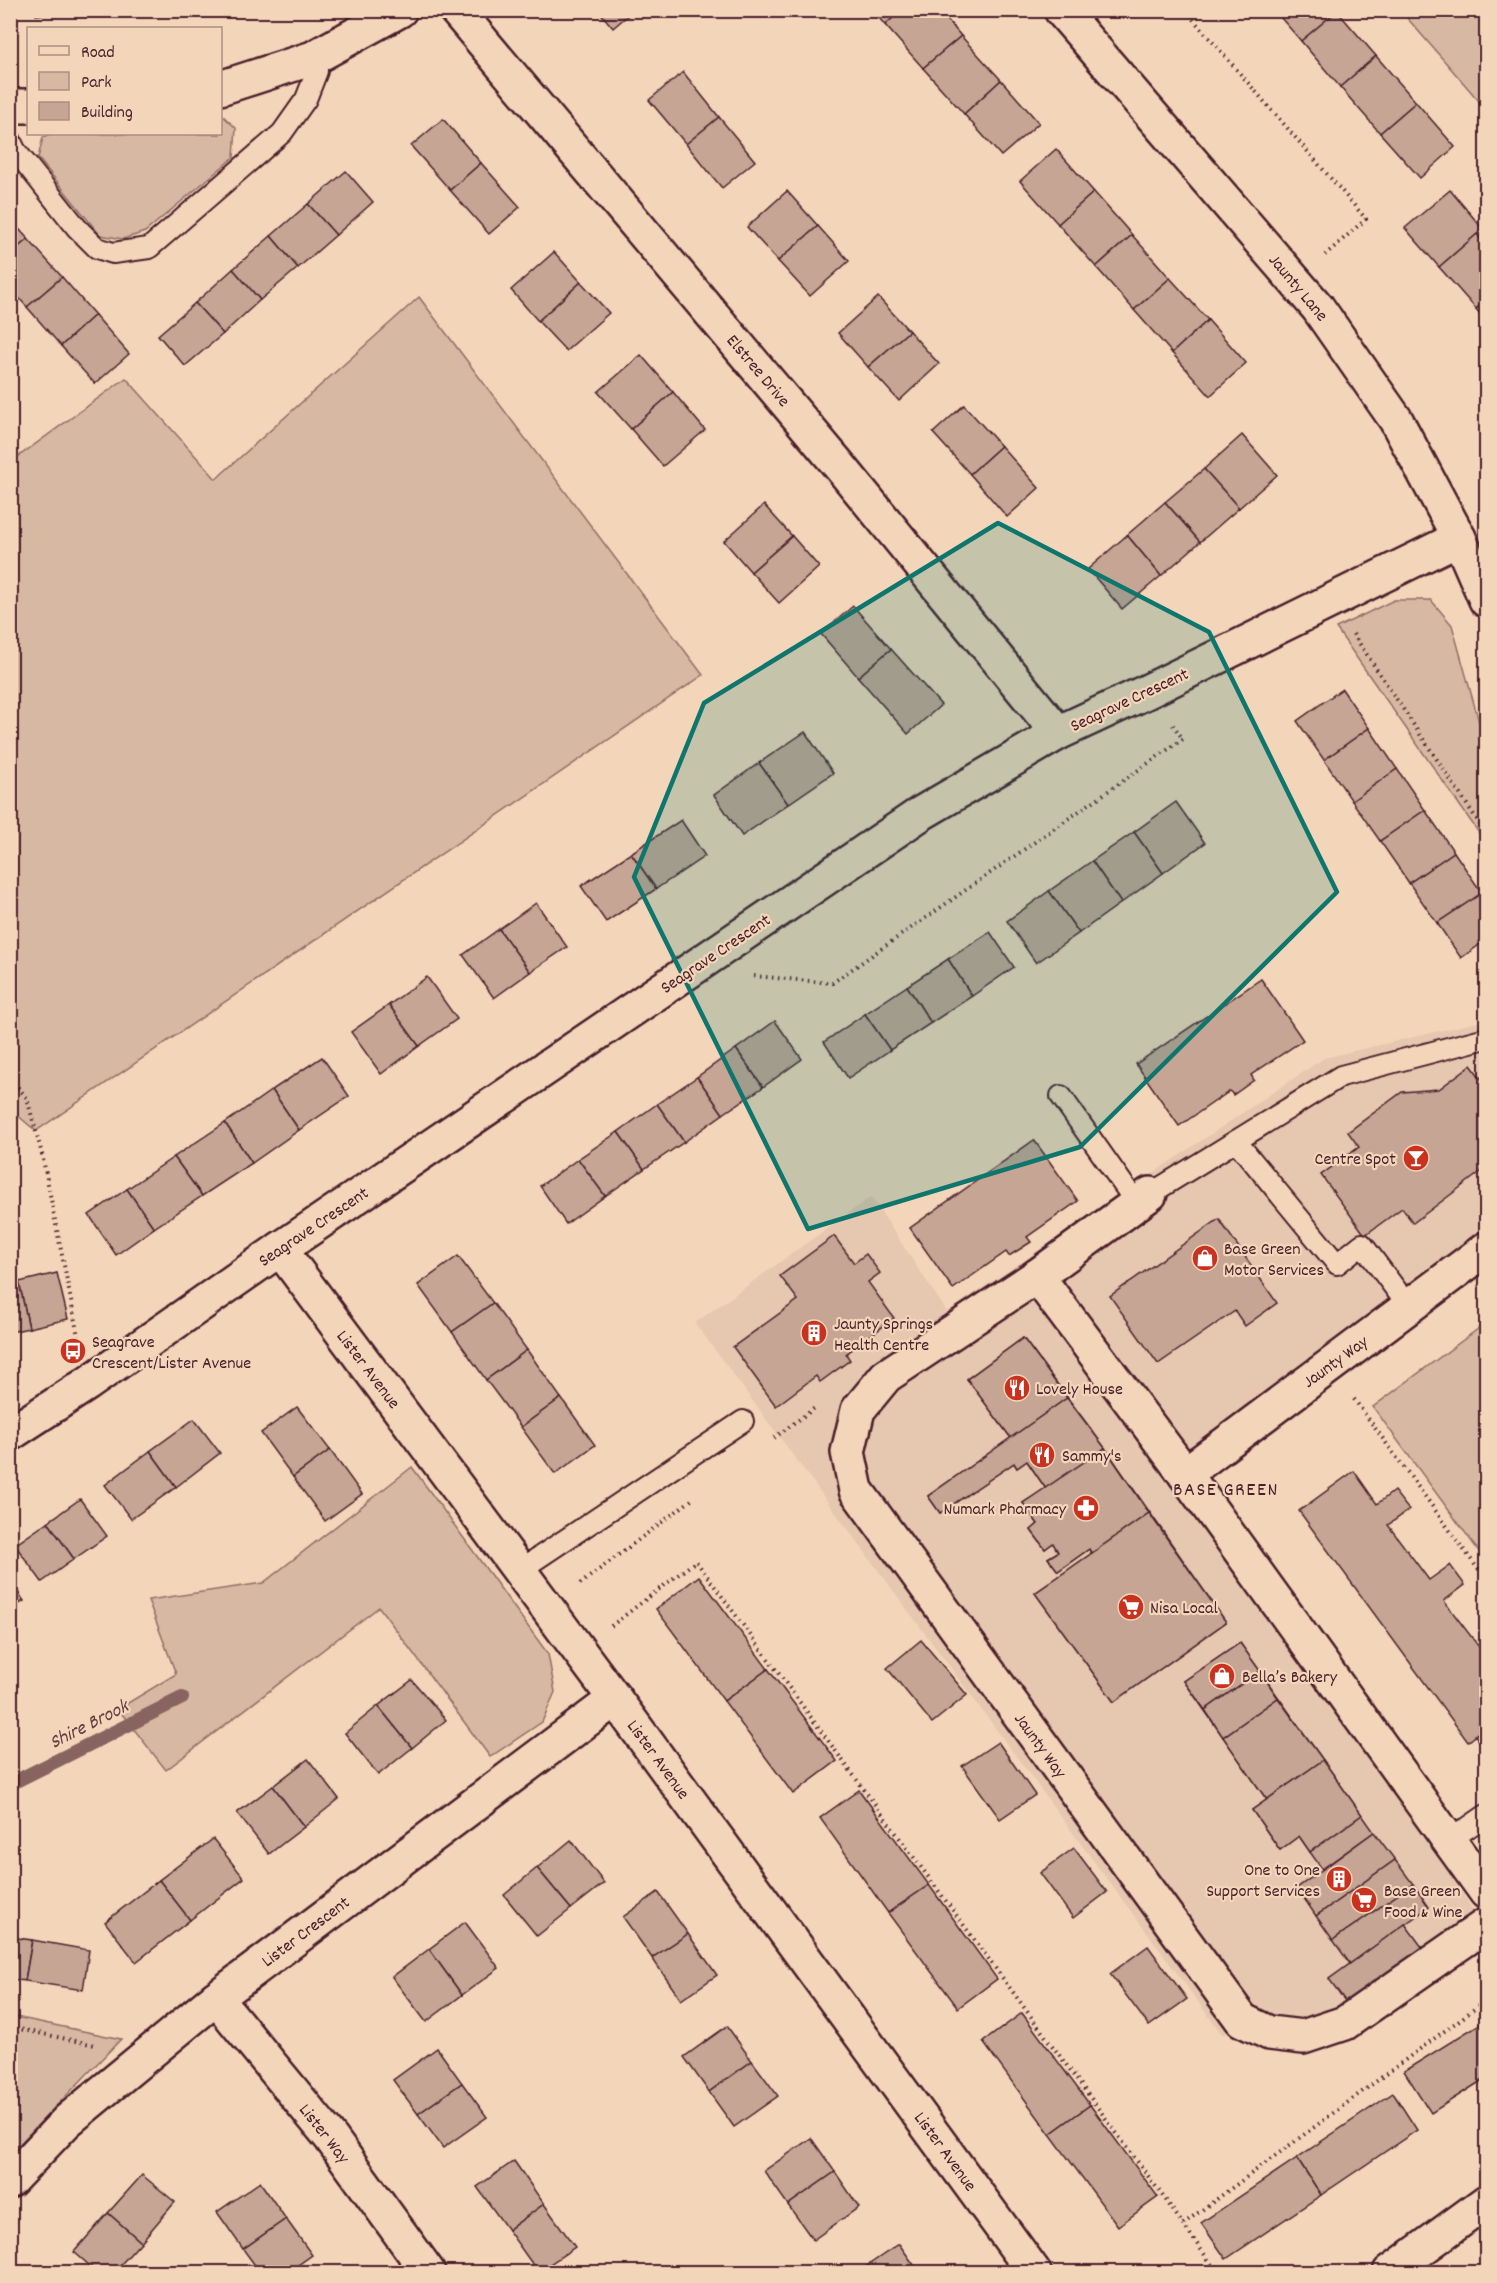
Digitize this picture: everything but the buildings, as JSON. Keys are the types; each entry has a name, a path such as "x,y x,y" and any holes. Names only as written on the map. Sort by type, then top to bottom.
{"street":[{"path":"222,87 312,58 400,10"},
{"name":"Elstree Drive","path":"456,10 843,470 1058,733"},
{"name":"Jaunty Lane","path":"1061,10 1318,308 1396,420 1459,538 1486,600"},
{"path":"10,106 27,106"},
{"name":"Seagrave Crescent","path":"10,1434 87,1384 280,1249 920,814 1058,733 1459,538"},
{"name":"Jaunty Way","path":"1143,1199 1037,1276 886,1376 858,1410 848,1452 856,1490 1242,2020 1269,2033 1303,2037 1345,2023 1486,1925"},
{"name":"Lister Avenue","path":"280,1249 615,1699 1034,2272"},
{"name":"Jaunty Way","path":"1185,1474 1486,1250"},
{"path":"1037,1276 1185,1474 1486,1892"},
{"name":"Lister Crescent","path":"10,2181 67,2121 216,1998 615,1699"},
{"name":"Lister Way","path":"216,1998 331,2138 428,2272"},
{"path":"1390,2272 1486,2202"}],"lane":[{"path":"10,139 15,150 70,220 97,248 113,253 149,248 282,133 306,99 317,71 312,58"},
{"path":"1061,1096 1143,1199 1341,1076 1486,1038"},
{"path":"1236,1141 1337,1264 1362,1244 1409,1307"},
{"path":"519,1570 743,1421"},
{"path":"1450,1840 1486,1815"}],"path":[{"path":"1185,10 1366,219 1296,282"},
{"path":"1330,602 1486,832"},
{"path":"687,971 832,983 1183,739 1146,692"},
{"path":"10,1078 27,1098 42,1154 87,1384"},
{"path":"1329,1366 1486,1580"},
{"path":"578,1651 696,1561 1217,2272"},
{"path":"1182,2224 1485,2001 1486,2003"},
{"path":"10,2027 146,2056"}],"highlighted area":[{"path":"998,523 1209,632 1337,892 1080,1147 808,1229 634,877 704,703"}],"shaded area":[{"path":"1486,1018 1486,1243 1186,1463 1478,1918 1330,2024 1222,2034 695,1323 871,1197 947,1312 1324,1058 1482,1021"}],"green space":[{"path":"1401,11 1486,11 1486,109"},
{"path":"222,115 236,128 234,157 145,232 123,239 100,235 38,158 43,137 48,135 222,135"},
{"path":"419,297 703,675 36,1131 10,1109 11,462 126,378 216,479"},
{"path":"1394,600 1431,600 1452,625 1486,747 1486,843 1336,628"},
{"path":"1486,1323 1486,1561 1373,1407"},
{"path":"412,1467 548,1654 555,1692 542,1722 490,1757 379,1607 166,1770 118,1709 176,1674 148,1600 263,1583"},
{"path":"10,2016 121,2039 11,2153"}],"waterway":[{"name":"Shire Brook","path":"10,1784 182,1698"}],"place":[{"name":"Centre Spot","path":"1416,1158"},
{"name":"Base Green Motor Services","path":"1205,1258"},
{"name":"Jaunty Springs Health Centre","path":"814,1333"},
{"name":"Seagrave Crescent/Lister Avenue","path":"73,1351"},
{"name":"Lovely House","path":"1017,1388"},
{"name":"Sammy's","path":"1042,1455"},
{"name":"Numark Pharmacy","path":"1086,1508"},
{"name":"Nisa Local","path":"1131,1607"},
{"name":"Bella’s Bakery","path":"1222,1676"},
{"name":"One to One Support Services","path":"1339,1879"},
{"name":"Base Green Food & Wine","path":"1364,1900"}],"district":[{"name":"BASE GREEN","path":"1226,1488"}]}
